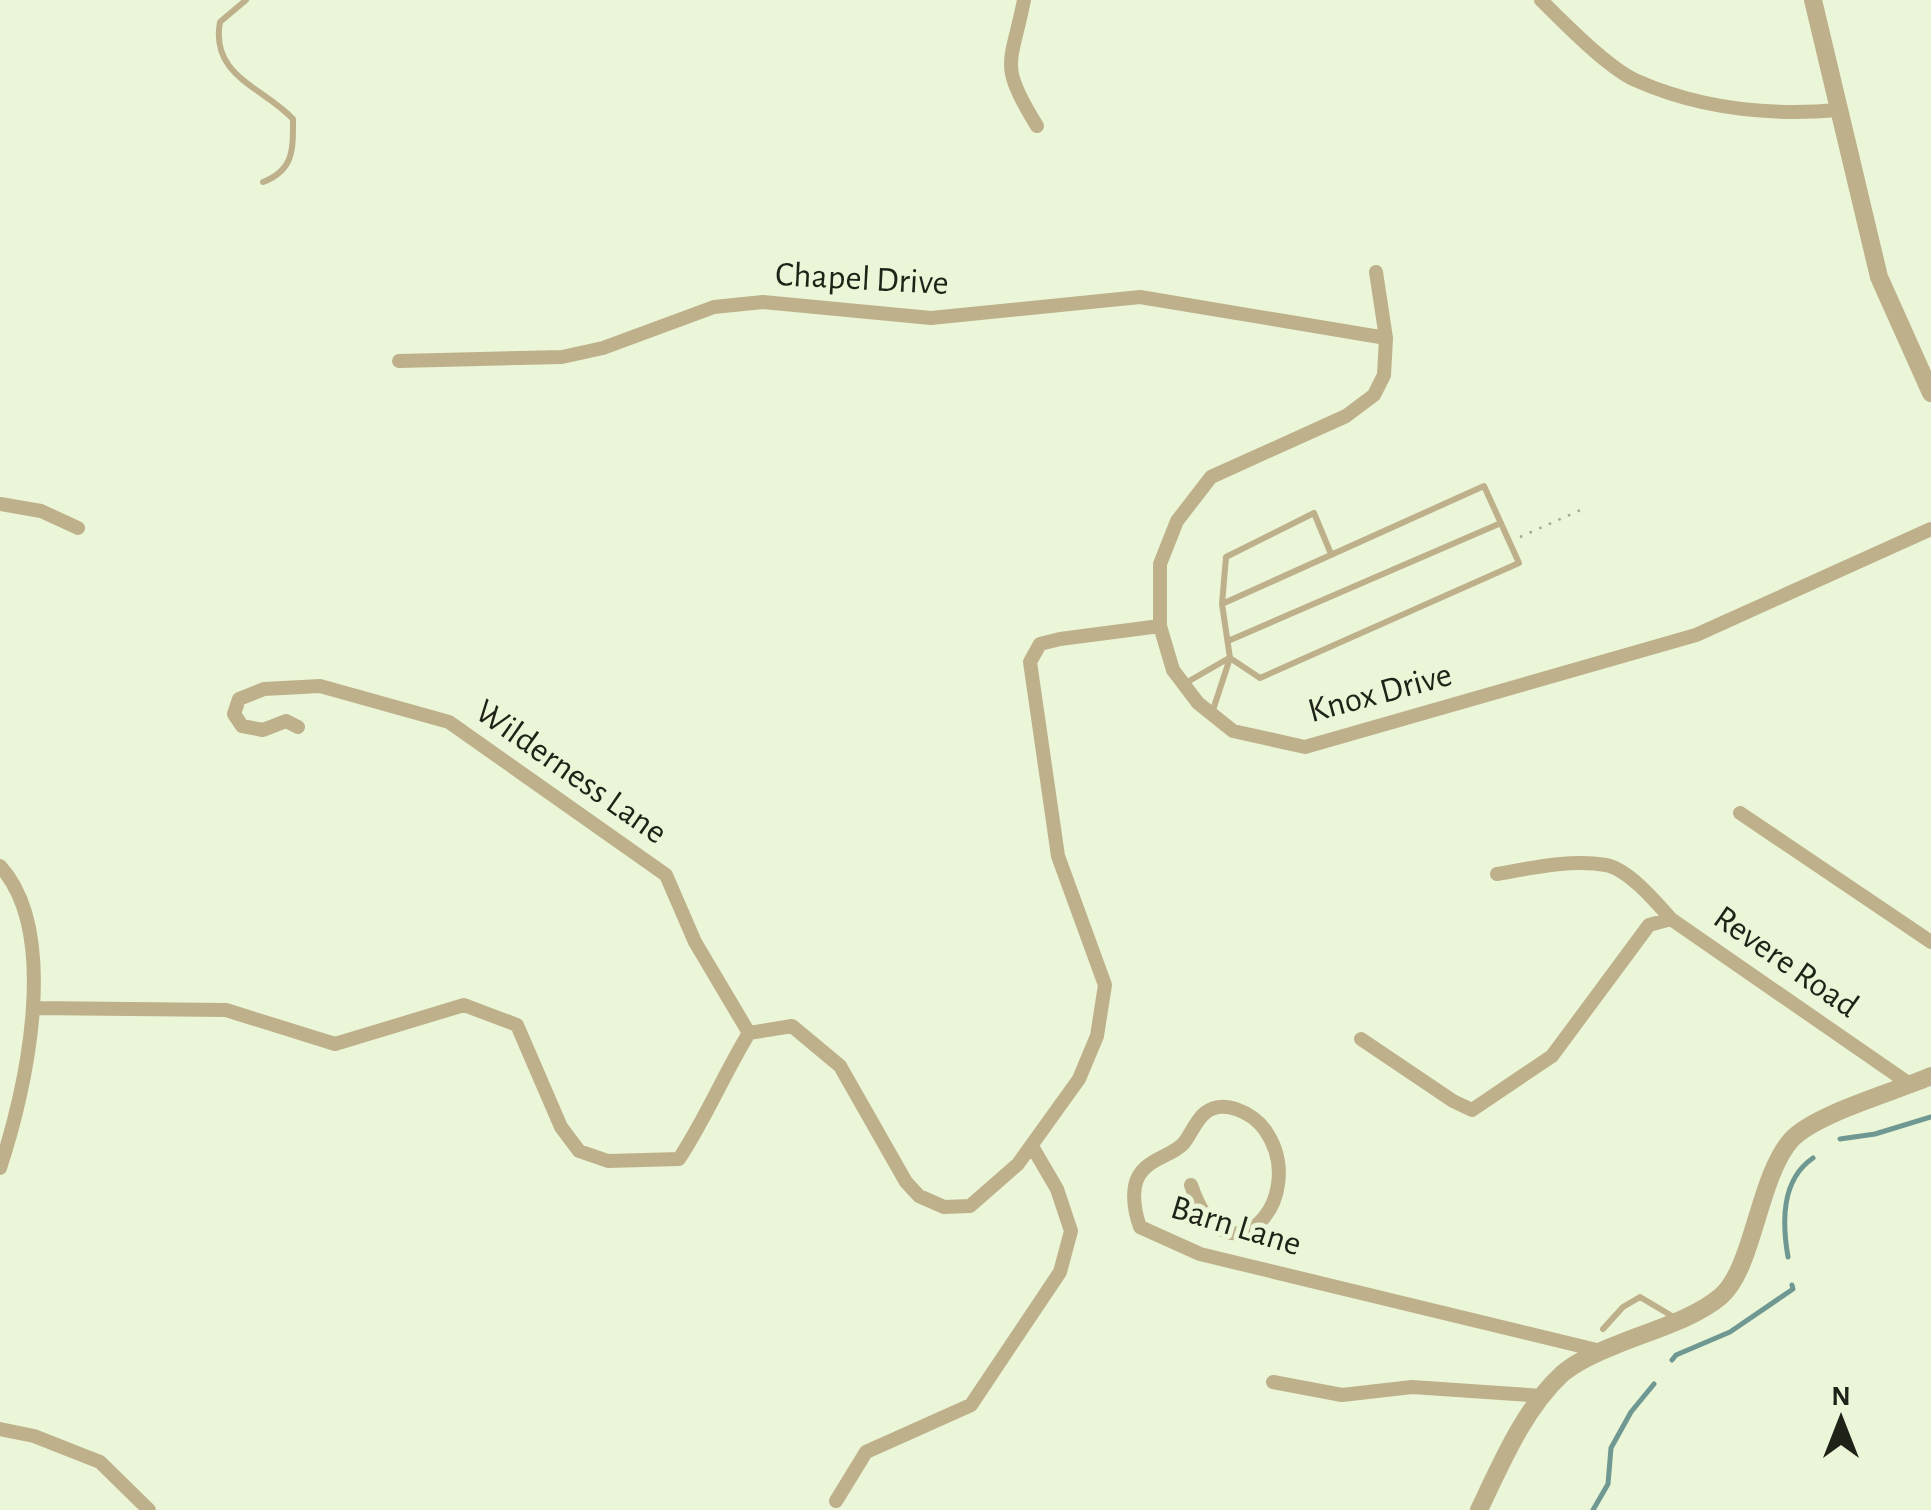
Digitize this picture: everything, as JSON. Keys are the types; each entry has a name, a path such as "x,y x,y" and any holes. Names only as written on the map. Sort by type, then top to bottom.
{"street":[{"path":"1024,0 1010,56 1010,80 1038,126"},
{"path":"1541,0 1632,79 1736,110 1786,114 1838,110"},
{"path":"1813,0 1879,277 1931,393"},
{"path":"1376,272 1386,338"},
{"name":"Chapel Drive","path":"398,361 562,357 603,348 714,307 763,302 931,318 1140,298 1386,338"},
{"name":"Knox Drive","path":"1386,338 1384,375 1374,395 1346,416 1211,477 1177,521 1160,564 1160,626 1173,670 1198,703 1233,731 1305,748 1696,635 1931,528"},
{"path":"0,504 41,511 78,528"},
{"path":"34,1008 226,1010 336,1044 464,1004 517,1025 561,1127 579,1151 608,1160 680,1158 749,1032 792,1026 840,1066 906,1182 933,1204 944,1208 970,1206 1033,1148 1080,1079 1097,1036 1104,985 1058,856 1030,662 1040,644 1060,638 1160,626"},
{"name":"Wilderness Lane","path":"298,727 286,721 263,730 242,726 234,714 239,700 264,689 308,685 382,701 449,722 666,875 694,942 749,1032"},
{"path":"1740,813 1931,942"},
{"path":"1497,874 1541,866 1608,865 1642,888 1671,919"},
{"path":"0,866 11,878 22,902 29,931 34,1008 31,1053 6,1134 0,1168"},
{"name":"Revere Road","path":"1360,1039 1472,1110 1552,1056 1649,924 1671,919 1911,1085"},
{"path":"1479,1510 1502,1460 1543,1396 1573,1366 1677,1319 1718,1298 1730,1287 1776,1162 1792,1139 1812,1124 1931,1076"},
{"name":"Barn Lane","path":"1191,1185 1200,1211 1222,1231 1237,1234 1255,1228 1268,1214 1278,1193 1278,1158 1260,1123 1242,1111 1223,1106 1206,1112 1182,1145 1142,1170 1135,1190 1134,1211 1140,1227 1200,1254 1601,1351"},
{"path":"836,1501 866,1452 971,1405 1060,1272 1071,1231 1057,1189 1033,1148"},
{"path":"1273,1382 1342,1396 1412,1387 1543,1396"},
{"path":"0,1429 34,1436 100,1462 149,1510"}],"lane":[{"path":"246,0 220,22 219,47 236,73 293,119 288,166 281,175 263,182"},
{"path":"1222,604 1484,486 1520,562 1260,678 1230,658"},
{"path":"1212,714 1230,658 1222,604 1226,557 1314,514 1331,554"},
{"path":"1228,641 1501,523"},
{"path":"1184,684 1230,658"},
{"path":"1603,1329 1640,1297 1677,1319"}],"path":[{"path":"1510,542 1583,509"}],"waterway":[{"path":"1840,1139 1875,1134 1931,1117"},
{"path":"1788,1257 1785,1216 1789,1190 1802,1167 1813,1158"},
{"path":"1672,1360 1730,1332 1793,1289 1792,1285"},
{"path":"1593,1510 1608,1484 1611,1448 1631,1412 1654,1384"}]}
